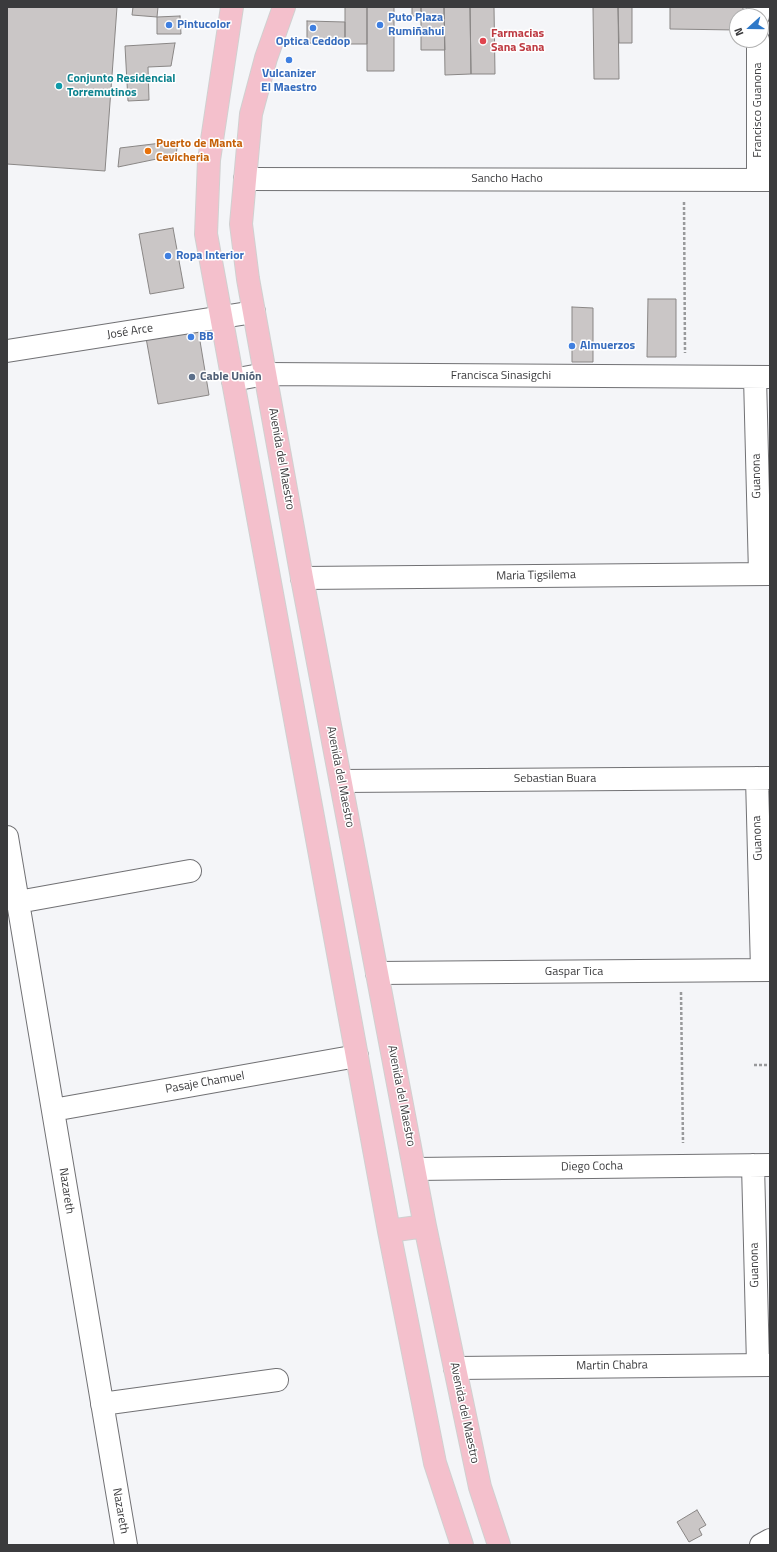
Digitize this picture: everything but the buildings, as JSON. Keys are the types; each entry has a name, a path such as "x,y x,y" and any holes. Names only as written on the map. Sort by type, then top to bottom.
{"main road":[{"path":"232,7 209,168 206,234 389,1231 435,1463 462,1545"},
{"name":"Avenida del Maestro","path":"284,7 266,58 251,114 241,224 248,279 302,578 425,1226 480,1487 500,1545"},
{"path":"281,641 314,637"},
{"path":"333,923 367,917"},
{"path":"389,1231 425,1226"}],"street":[{"name":"Francisco Guanona","path":"758,48 764,180"},
{"name":"Sancho Hacho","path":"245,179 764,180"},
{"name":"José Arce","path":"7,351 254,312"},
{"name":"Francisca Sinasigchi","path":"233,380 265,374 762,377"},
{"name":"Guanona","path":"762,377 765,574"},
{"name":"Maria Tigsilema","path":"302,578 765,574"},
{"name":"Guanona","path":"763,778 766,970"},
{"name":"Sebastian Buara","path":"341,781 763,778"},
{"name":"Nazareth","path":"7,837 126,1545"},
{"path":"18,902 190,871"},
{"name":"Gaspar Tica","path":"378,973 766,970"},
{"name":"Pasaje Chamuel","path":"53,1110 357,1056"},
{"name":"Guanona","path":"762,1165 764,1365"},
{"name":"Diego Cocha","path":"415,1169 762,1165"},
{"name":"Martin Chabra","path":"455,1368 764,1365"},
{"path":"102,1404 276,1380"},
{"path":"761,1545 770,1540"}],"path":[{"path":"684,180 685,352"},
{"path":"681,971 683,1166"},
{"path":"754,1065 770,1065"}],"place":[{"name":"Pintucolor","path":"169,25"},
{"name":"Puto Plaza Rumiñahui","path":"380,25"},
{"name":"Optica Ceddop","path":"313,28"},
{"name":"Farmacias Sana Sana","path":"483,41"},
{"name":"Vulcanizer El Maestro","path":"289,60"},
{"name":"Conjunto Residencial Torremutinos","path":"59,86"},
{"name":"Puerto de Manta Cevicheria","path":"148,151"},
{"name":"Ropa Interior","path":"168,256"},
{"name":"BB","path":"191,337"},
{"name":"Almuerzos","path":"572,346"},
{"name":"Cable Unión","path":"192,377"}]}
